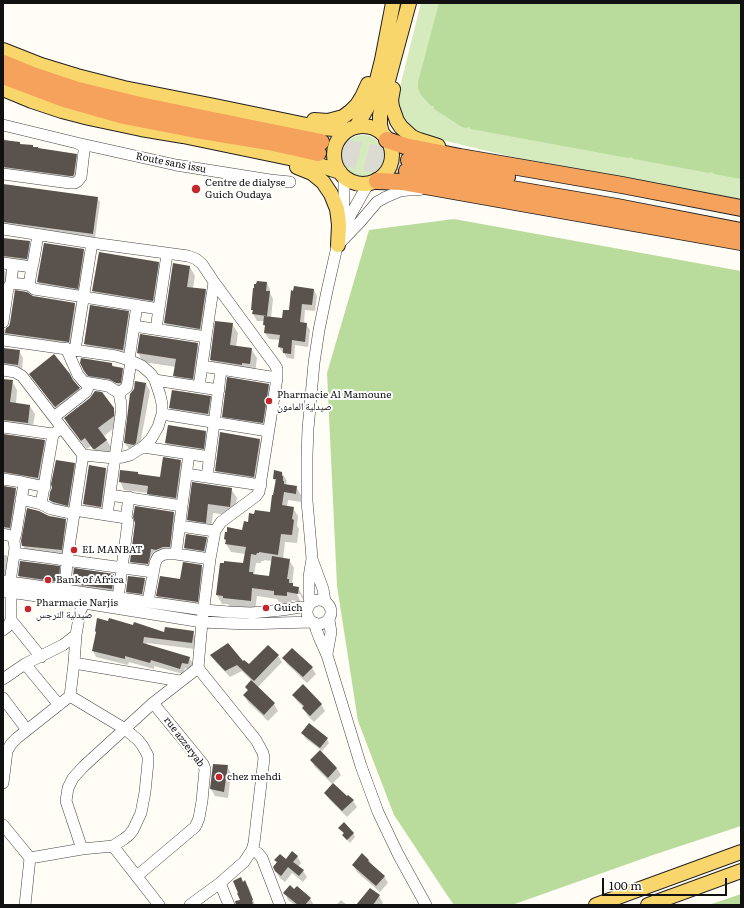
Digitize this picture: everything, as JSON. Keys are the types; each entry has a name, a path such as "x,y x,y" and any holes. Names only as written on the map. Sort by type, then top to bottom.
{"highway":[{"path":"3,63 30,74 78,90 247,128 319,147 269,142 124,116 64,99 3,76"},
{"path":"3,84 89,118"},
{"path":"385,136 410,147 741,208"},
{"path":"741,220 620,197 408,165 741,230"},
{"path":"373,182 399,182 741,242"}],"main road":[{"path":"3,89 32,101 89,118 183,136 322,166 342,174 358,184 373,182 384,176 391,162 392,154 391,147 380,125 380,115 393,3"},
{"path":"352,129 365,113 387,62 409,3"},
{"path":"3,50 41,65 111,85 321,128 352,129"},
{"path":"289,121 304,118 328,121 343,116 351,111 362,97 372,74 387,62"},
{"path":"387,62 395,71 392,92 392,107 401,127 412,137 445,148 460,157"},
{"path":"342,174 336,166 334,153 338,139 343,134 352,129 363,126 370,127 385,136"},
{"path":"279,156 293,166 312,172 323,182 331,194 338,216 338,245"},
{"path":"596,905 741,852"},
{"path":"648,905 741,871"}],"street":[{"name":"Route sans issu","path":"3,125 176,165 290,182"},
{"path":"3,174 76,183 81,177 84,151 83,146 78,143"},
{"path":"7,587 85,598 202,622 221,624 297,622 313,623 318,625 324,624 329,620 332,609 325,601 312,559 307,501 307,455 314,363 319,330 343,220 344,195 342,174"},
{"path":"338,245 350,216 373,182"},
{"path":"338,245 377,202 386,197 400,191 408,190 429,192 449,191"},
{"path":"3,229 188,256 196,259 202,264 277,369 277,378 259,492 256,496 221,522 215,531 202,622 198,668 256,740 263,753 264,758 254,843 252,850 244,862 220,883 190,905"},
{"path":"28,285 34,264 38,235"},
{"path":"92,243 84,297 71,349 78,375 84,382 108,386 119,393 121,414 107,515"},
{"path":"156,329 167,254"},
{"path":"3,322 8,288 11,283 8,264 32,267"},
{"path":"200,387 214,282"},
{"path":"11,283 28,285 34,289 159,309"},
{"path":"119,393 127,387 137,305"},
{"path":"134,326 206,337"},
{"path":"3,340 116,356 130,360 142,366 151,374 155,380 161,399 162,414 158,427 150,439 143,447 130,455 123,457 114,458 83,455"},
{"path":"202,366 277,378"},
{"path":"3,370 14,372 22,376 83,455 67,561 65,590"},
{"path":"207,477 221,370"},
{"path":"155,380 219,390"},
{"path":"54,417 86,392 90,383"},
{"path":"162,414 268,431"},
{"path":"41,504 53,434 62,427"},
{"path":"3,428 53,434"},
{"path":"143,447 210,457"},
{"path":"176,554 189,454"},
{"path":"186,474 261,485"},
{"path":"3,479 45,487"},
{"path":"24,482 14,540 14,553 7,587 11,620 41,657"},
{"path":"110,495 182,506"},
{"path":"118,598 128,522 126,518 129,497"},
{"path":"21,499 41,504 51,509 126,518"},
{"path":"179,526 215,531"},
{"path":"3,534 10,536 14,540"},
{"path":"14,553 153,572"},
{"path":"148,602 153,572 158,556 165,554 176,554 210,559"},
{"path":"312,559 309,577 309,606 307,614 316,629 327,655 359,759 378,812 398,854 426,905"},
{"path":"7,587 65,590 85,598 118,598 204,610 251,613 309,606 316,600 325,601"},
{"path":"3,783 7,751 11,744 70,696 76,635 80,612 85,598"},
{"path":"3,630 8,626 11,620"},
{"path":"327,655 331,632 329,620"},
{"path":"297,622 310,627 319,637"},
{"path":"3,679 25,664 63,645 76,635"},
{"path":"74,662 180,681"},
{"path":"25,664 59,705"},
{"path":"82,849 66,801 68,788 73,778 153,702 198,668"},
{"path":"30,858 82,849 113,846 129,835 141,813 145,792 148,756 142,745 125,729 70,696"},
{"path":"3,698 27,730"},
{"name":"rue azzeryab","path":"137,876 197,823 202,801 205,769 203,764 153,702"},
{"path":"3,825 30,858 25,905"},
{"path":"113,846 159,905"},
{"path":"252,850 258,853 262,858 280,905"},
{"path":"220,883 229,905"}],"green space":[{"path":"421,3 460,3 492,108 741,176 741,199 513,157 429,137 419,133 404,119 399,110 398,98"},
{"path":"439,3 741,3 741,179 714,174 712,172 709,173 634,159 631,157 628,158 471,129 469,127 462,127 434,109 434,106 431,106 421,95 418,88 418,82"},
{"path":"359,135 367,135 375,138 381,144 384,156 381,168 375,174 367,177 359,177 351,174 345,168 342,160 342,152 345,144 351,138"},
{"path":"454,219 741,271 741,826 653,855 512,905 454,905 394,815 358,721 337,586 327,373 369,230"},
{"path":"741,894 741,905 709,905"}],"building":[{"path":"3,140 20,142 20,144 33,145 33,147 38,148 77,154 74,174 73,176 70,176 3,167"},
{"path":"3,184 98,197 93,234 3,222"},
{"path":"3,238 30,241 27,259 3,256"},
{"path":"44,243 84,249 78,289 37,282"},
{"path":"99,252 159,262 153,301 92,291"},
{"path":"173,263 190,266 187,287 206,289 200,329 164,323"},
{"path":"257,281 267,282 266,291 270,291 267,316 252,314 253,288"},
{"path":"294,286 314,289 312,305 302,304 300,322 307,323 305,342 292,340 291,354 283,353 283,348 278,347 280,335 264,333 265,325 263,325 264,316 282,318 283,310 289,310 291,290 293,291"},
{"path":"15,290 27,292 33,296 75,303 69,342 5,333 6,328 10,323"},
{"path":"90,305 129,311 123,350 84,344"},
{"path":"215,321 233,323 230,345 252,348 250,364 242,363 242,365 210,360"},
{"path":"140,334 198,343 193,379 173,376 176,359 137,353"},
{"path":"3,348 20,350 18,365 3,363"},
{"path":"54,354 80,388 55,407 29,374"},
{"path":"81,358 112,363 112,366 123,368 121,383 116,383 109,379 88,376 80,363"},
{"path":"227,377 269,384 263,423 222,417"},
{"path":"3,379 13,380 10,402 30,405 28,423 3,420"},
{"path":"135,381 146,383 136,443 134,445 124,443 130,394 134,389"},
{"path":"172,390 211,396 208,414 169,408"},
{"path":"95,391 102,392 114,408 114,416 98,428 107,440 93,449 85,438 81,441 64,418 90,398"},
{"path":"168,425 206,431 204,449 165,443"},
{"path":"220,432 260,439 254,477 215,471"},
{"path":"3,434 45,440 38,478 3,472"},
{"path":"163,457 181,460 176,498 147,494 148,486 119,482 120,470 160,477"},
{"path":"56,460 75,463 68,506 49,500"},
{"path":"89,465 106,468 101,507 83,504"},
{"path":"274,470 282,472 284,484 297,486 296,494 284,492 282,505 294,507 292,535 281,534 278,555 259,552 256,555 251,554 249,572 269,576 272,556 290,559 287,579 289,579 289,583 293,583 293,586 299,587 298,594 287,592 287,596 274,595 274,591 252,588 251,601 223,598 223,596 216,595 220,563 224,563 224,561 243,563 246,547 225,544 226,540 224,539 225,532 227,532 227,527 242,530 244,521 248,522 249,513 254,514 255,510 270,512 276,479 273,479"},
{"path":"192,482 232,488 230,507 208,504 206,523 187,520"},
{"path":"3,486 16,488 10,528 3,527"},
{"path":"135,506 174,512 170,547 163,547 156,550 151,549 148,564 130,562 135,523 133,517"},
{"path":"27,508 39,511 49,516 66,519 62,550 22,546 21,541"},
{"path":"186,534 207,537 204,551 184,548"},
{"path":"20,561 60,566 59,582 18,576"},
{"path":"183,562 202,565 198,602 156,596 160,576 180,579"},
{"path":"74,568 114,574 112,589 72,584"},
{"path":"128,576 145,578 142,594 126,592"},
{"path":"97,618 108,621 109,618 133,625 134,622 164,632 165,627 194,631 192,643 144,637 143,643 190,657 188,664 182,663 180,669 151,660 150,663 125,656 125,659 92,651"},
{"path":"228,643 243,661 244,660 249,664 268,645 279,655 254,681 237,665 225,671 210,655"},
{"path":"292,648 313,667 303,677 282,658"},
{"path":"251,680 275,703 264,715 243,695 248,690 245,687"},
{"path":"303,684 322,704 310,716 302,708 304,706 292,695"},
{"path":"309,723 328,738 320,748 301,733"},
{"path":"320,750 337,768 328,778 310,760"},
{"name":"chez mehdi","path":"213,764 228,765 224,792 210,789"},
{"path":"333,783 347,796 348,795 354,800 342,811 324,793"},
{"path":"344,822 354,833 347,840 342,835 344,833 338,828"},
{"path":"292,851 298,856 293,862 304,870 299,876 288,867 281,876 273,867 277,862 274,860 280,854 286,859"},
{"path":"362,853 369,860 368,861 385,876 376,886 352,865"},
{"path":"241,877 243,882 245,880 253,900 253,905 236,905 235,901 240,900 233,881"},
{"path":"290,885 294,889 297,886 311,898 305,905 298,905 283,893"},
{"path":"370,888 380,895 373,905 356,905"}],"tunnel":[{"path":"321,142 409,160"},
{"path":"318,153 407,171"}],"place":[{"name":"Centre de dialyse Guich Oudaya","path":"196,189"},
{"name":"Pharmacie Al Mamoune صيدلية المامون","path":"269,401"},
{"name":"EL MANBAT","path":"74,550"},
{"name":"Bank of Africa","path":"48,580"},
{"name":"Guich","path":"266,608"},
{"name":"Pharmacie Narjis صيدلية النرجس","path":"28,609"},
{"name":"chez mehdi","path":"219,777"}]}
